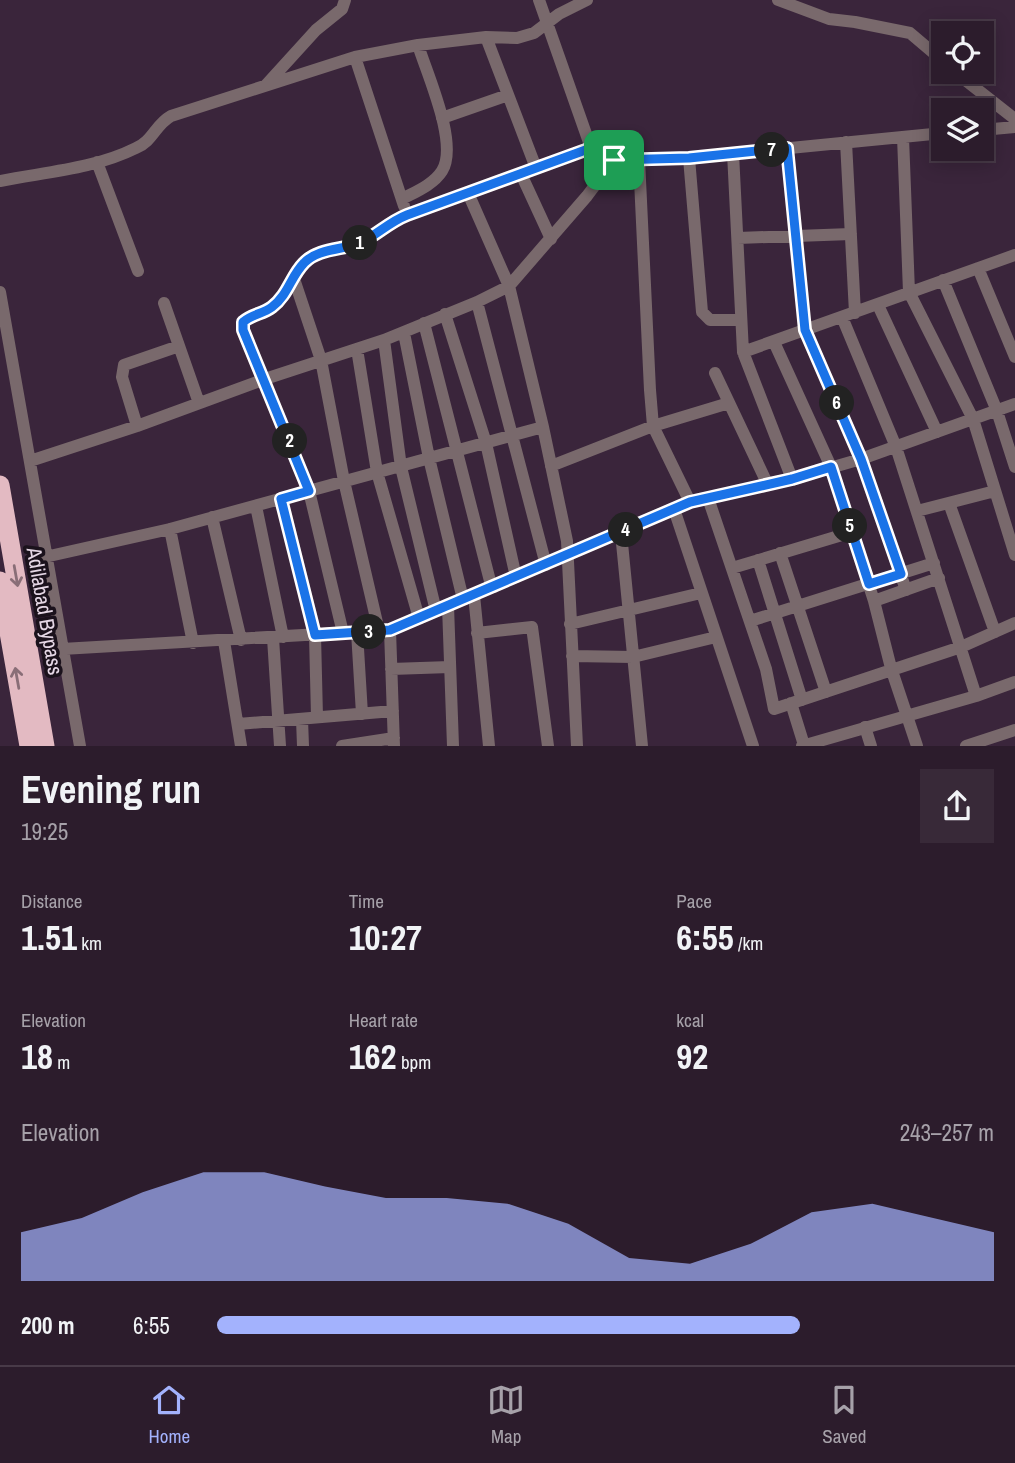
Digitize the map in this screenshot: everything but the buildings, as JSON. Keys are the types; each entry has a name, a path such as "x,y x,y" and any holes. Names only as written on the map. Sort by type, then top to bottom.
{"highway":[{"name":"Adilabad Bypass","path":"0,485 45,746"},
{"name":"Adilabad Bypass","path":"0,580 29,746"}],"street":[{"path":"265,86 316,30 342,9 345,0"},
{"path":"539,0 591,148 614,160 689,158 931,134"},
{"path":"0,181 40,176 97,162 138,148 146,142 157,125 171,116 355,57 418,45 486,37 517,38 534,33 546,23 587,0"},
{"path":"778,0 819,17 910,33 931,51"},
{"path":"486,37 536,168"},
{"path":"402,199 429,184 443,170 447,157 442,118 418,45"},
{"path":"355,57 407,215"},
{"path":"970,84 1015,119"},
{"path":"442,118 508,95"},
{"path":"994,129 1015,127"},
{"path":"903,137 909,292 973,419 1015,555"},
{"path":"846,142 851,234 848,315 896,447 976,696"},
{"path":"343,633 309,491 242,325 248,318 275,305 304,262 317,255 357,244 374,236 390,222 407,215 591,148"},
{"path":"787,148 805,330 861,459 906,590"},
{"path":"733,153 743,352 792,479"},
{"path":"689,158 702,312 704,317 710,320 741,320"},
{"path":"639,159 653,426 690,502"},
{"path":"30,461 321,360 384,341 509,286 587,197 614,160"},
{"path":"97,162 138,271"},
{"path":"521,174 551,239"},
{"path":"468,193 509,286 567,541 577,746"},
{"path":"737,238 851,234"},
{"path":"743,352 1015,255"},
{"path":"978,268 1015,357"},
{"path":"294,279 321,360 344,481 384,631 391,669 394,742 342,746"},
{"path":"943,280 997,411 1015,467"},
{"path":"0,292 58,643 80,746"},
{"path":"477,302 546,565"},
{"path":"164,303 199,402"},
{"path":"878,304 937,432"},
{"path":"445,314 486,443 516,577"},
{"path":"424,323 490,581 494,587"},
{"path":"404,333 429,458 461,591 470,597 477,633 489,746"},
{"path":"384,341 401,467 442,608 450,667 453,746"},
{"path":"774,342 831,467 917,746"},
{"path":"137,426 122,377 124,365 179,346"},
{"path":"357,349 377,472 419,618"},
{"path":"715,373 767,483"},
{"path":"551,466 653,426 729,403"},
{"path":"58,643 193,643 384,631 494,587 690,502 792,479 861,459 1015,404"},
{"path":"45,557 170,529 543,427"},
{"path":"917,511 995,491"},
{"path":"708,498 766,668 774,709 961,647 1015,623"},
{"path":"281,499 315,635 317,717"},
{"path":"949,503 995,632"},
{"path":"256,506 278,637 280,746"},
{"path":"674,509 753,746"},
{"path":"212,517 241,639"},
{"path":"170,529 193,643"},
{"path":"732,568 852,531"},
{"path":"621,533 642,746"},
{"path":"780,553 826,692"},
{"path":"758,560 810,744 976,696 1015,682"},
{"path":"750,621 934,563"},
{"path":"874,601 939,578"},
{"path":"570,624 701,593"},
{"path":"477,633 532,627 548,746"},
{"path":"357,632 362,713"},
{"path":"572,656 633,657 716,637"},
{"path":"224,640 241,746"},
{"path":"391,669 450,667"},
{"path":"238,724 393,711"},
{"path":"302,719 303,746"},
{"path":"866,727 871,746"},
{"path":"966,746 1015,731"}],"tunnel":[{"path":"22,647 51,642"}],"route":[{"path":"591,148 614,160 689,158 787,148 805,330 861,459 901,574 869,584 831,467 792,479 690,502 390,630 315,635 281,499 309,491 243,330 243,322 275,305 287,293 304,262 336,248 357,244 374,236 390,222 591,148"}]}
